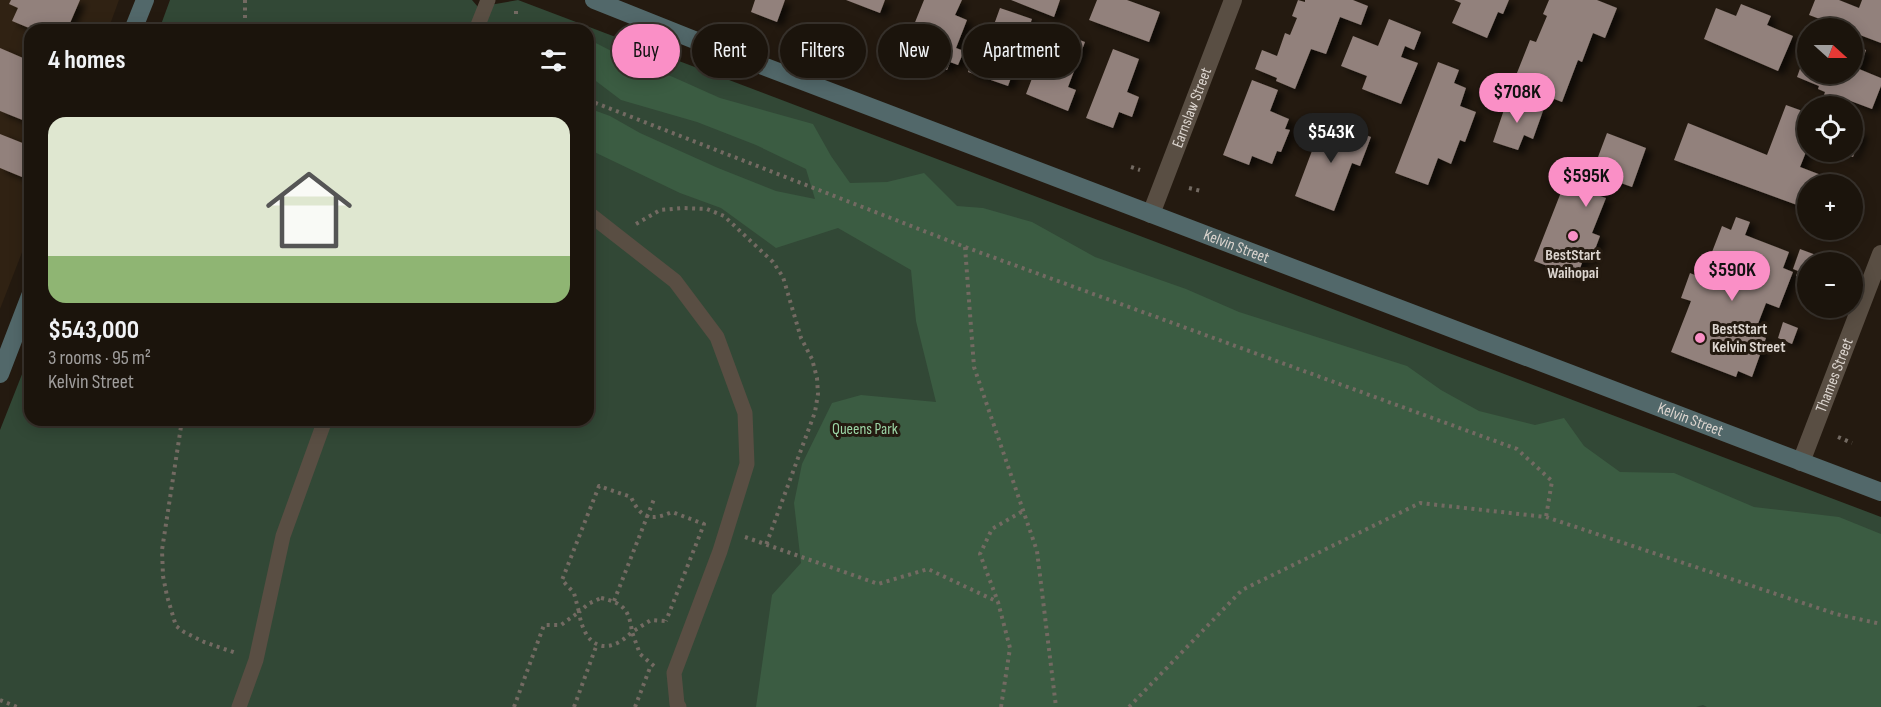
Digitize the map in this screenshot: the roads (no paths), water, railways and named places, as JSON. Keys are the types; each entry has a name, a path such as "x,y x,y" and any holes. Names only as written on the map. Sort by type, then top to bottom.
{"main road":[{"path":"135,24 144,0"},
{"name":"Kelvin Street","path":"594,0 1881,492"},
{"path":"0,374 24,312"}],"street":[{"name":"Earnslaw Street","path":"1151,214 1233,0"},
{"name":"Thames Street","path":"1801,462 1881,254"}],"lane":[{"path":"478,24 488,0"},
{"path":"594,218 675,281 717,337 744,413 747,464 726,531 674,673 679,707"},
{"path":"239,707 256,660 283,536 323,426"}],"place":[{"name":"BestStart Waihopai","path":"1573,236"},
{"name":"BestStart Kelvin Street","path":"1700,338"}],"park label":[{"name":"Queens Park","path":"865,429"}]}
